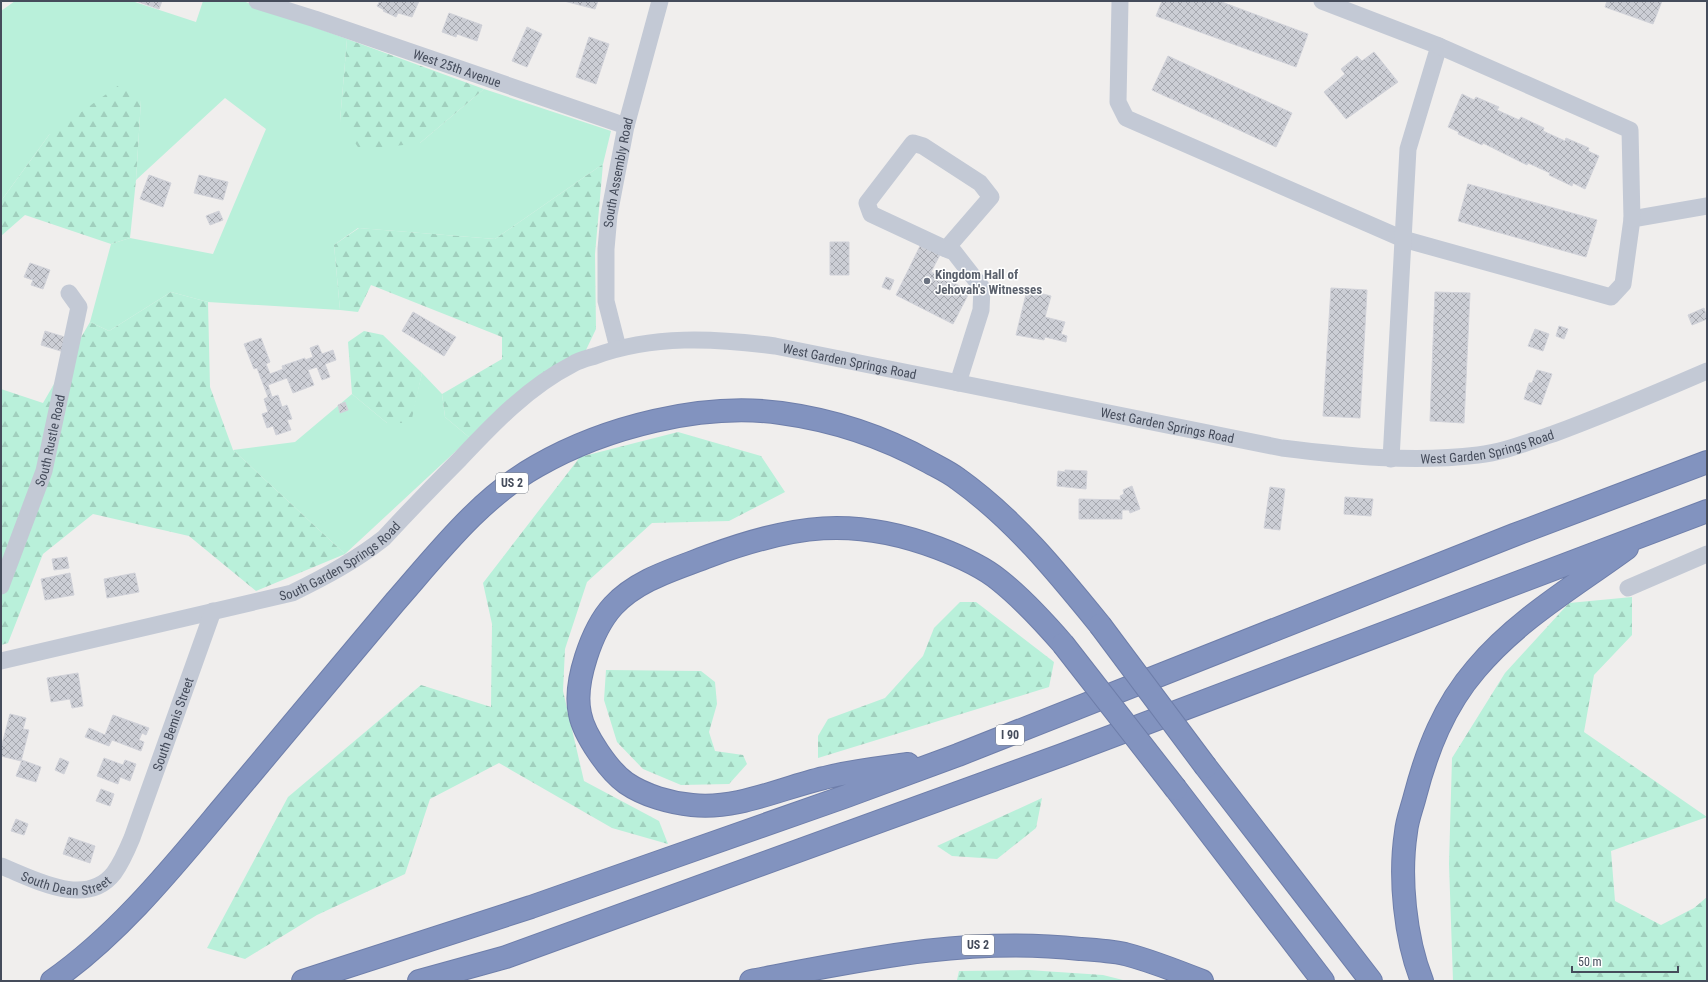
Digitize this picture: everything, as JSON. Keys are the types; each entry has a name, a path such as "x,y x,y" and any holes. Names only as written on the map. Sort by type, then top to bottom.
{"highway":[{"name":"US 2","path":"52,981 72,967 107,937 164,876 388,611 476,513 536,466 577,446 618,430 659,421 714,412 757,410 811,417 861,431 913,453 957,478 1014,525 1052,565 1100,625 1206,767 1371,981"},
{"name":"I 90","path":"303,981 531,907 844,797 958,755 1514,535 1707,462"},
{"path":"419,981 513,954 1062,755 1707,511"},
{"path":"958,755 825,777 734,803 710,806 669,801 645,793 626,783 598,751 586,731 579,713 580,693 586,655 599,626 615,604 632,589 657,576 722,551 794,530 827,527 873,529 914,539 957,555 998,578 1030,606 1063,644 1323,981"},
{"path":"1422,981 1417,969 1408,927 1403,873 1406,831 1423,764 1441,719 1476,669 1504,640 1529,618 1650,532"},
{"name":"US 2","path":"751,981 883,956 975,945 1047,945 1124,954 1175,970 1202,981"}],"street":[{"name":"West 25th Avenue","path":"257,1 626,126"},
{"name":"South Assembly Road","path":"618,348 606,300 606,249 615,176 626,126 660,1"},
{"path":"1120,1 1118,102 1126,118 1403,239 1611,297 1623,284 1632,219 1630,130 1439,46 1322,1"},
{"path":"1391,459 1408,149 1439,46"},
{"path":"946,249 991,197 980,183 923,146 913,143 867,203 871,214 946,249 954,252 982,288 981,310 958,383"},
{"path":"1632,219 1707,206"},
{"name":"South Rustle Road","path":"1,586 44,471 79,307 69,293"},
{"name":"West Garden Springs Road","path":"618,348 652,341 695,340 736,341 775,346 1282,448 1366,458 1425,460 1479,455 1511,448 1581,424 1707,371"},
{"name":"South Garden Springs Road","path":"1,660 292,593 331,575 362,556 384,538 504,413 542,382 574,363 618,348"},
{"path":"1628,588 1707,554"},
{"name":"South Bemis Street","path":"132,838 213,611"},
{"name":"South Dean Street","path":"1,866 54,886 84,891 104,882 113,874 125,854 132,838"}],"green space":[{"path":"15,1 132,1 196,22 203,1 243,1 347,39 340,121 420,143 484,89 611,131 603,164 495,239 358,228 334,245 340,310 208,302 171,292 109,331 90,322 111,244 130,238 213,254 266,129 225,98 136,180 141,100 49,135 1,201 1,11"},
{"path":"347,39 484,89 420,143 360,150 340,121"},
{"path":"119,85 141,100 136,180 130,238 111,244 25,215 1,236 1,201 49,135"},
{"path":"603,164 595,254 596,329 586,350 470,438 445,417 442,394 502,359 502,337 371,285 358,312 340,310 334,245 359,228 495,239"},
{"path":"171,292 208,302 210,387 233,450 345,554 256,591 189,536 93,514 43,554 8,643 1,645 1,389 43,403 90,322 109,331"},
{"path":"364,331 383,335 422,373 411,423 387,423 352,394 348,342"},
{"path":"422,373 442,394 445,417 470,438 345,554 233,450 295,442 352,394 387,423 410,423"},
{"path":"678,432 761,456 785,492 729,521 652,523 587,582 565,649 563,691 584,781 659,821 668,844 612,828 499,763 430,799 405,874 317,915 245,959 207,948 288,797 421,685 491,707 492,624 483,583 580,457"},
{"path":"1632,597 1632,635 1594,675 1584,732 1707,817 1611,851 1615,901 1661,925 1694,908 1707,897 1707,981 1453,981 1449,864 1452,758 1505,673 1569,603"},
{"path":"960,602 976,602 1054,662 1049,687 818,758 818,736 828,719 885,698 923,656 934,628"},
{"path":"606,670 701,671 715,682 717,704 709,732 715,751 743,755 747,764 729,784 681,785 643,769 617,742 604,700"},
{"path":"1042,798 1036,828 997,859 952,856 937,846"},
{"path":"1028,970 1103,975 1127,981 957,980 959,971"}],"building":[{"path":"136,1 162,1 159,9"},
{"path":"380,1 419,1 412,17 398,13 396,17 383,11 384,10 377,6"},
{"path":"564,1 598,1 595,9"},
{"path":"1162,1 1219,1 1308,34 1296,67 1156,16"},
{"path":"1607,1 1662,1 1653,24 1605,7"},
{"path":"449,13 482,25 477,41 457,34 456,37 442,32"},
{"path":"527,27 542,34 527,67 512,61"},
{"path":"589,37 609,44 596,84 576,77"},
{"path":"1374,52 1398,82 1346,119 1324,92 1345,74 1341,69 1357,56 1362,61"},
{"path":"1168,56 1292,113 1276,147 1152,90"},
{"path":"1462,94 1474,100 1476,97 1499,107 1497,110 1519,120 1521,117 1544,128 1543,131 1565,141 1566,138 1589,148 1588,151 1599,156 1585,189 1573,183 1572,186 1549,175 1550,173 1528,163 1527,165 1483,143 1482,145 1458,134 1459,132 1448,127"},
{"path":"149,175 171,183 163,207 140,199"},
{"path":"199,175 228,182 223,200 194,193"},
{"path":"1468,184 1597,220 1586,257 1458,221"},
{"path":"219,211 223,220 210,225 206,216"},
{"path":"830,242 849,242 849,275 830,275"},
{"name":"Kingdom Hall of Jehovah's Witnesses","path":"922,242 942,251 931,272 970,291 953,324 896,295"},
{"path":"30,263 50,270 43,289 31,285 33,280 24,277"},
{"path":"886,277 894,280 890,290 882,287"},
{"path":"1331,288 1367,290 1360,418 1323,416"},
{"path":"1027,290 1051,296 1045,317 1065,322 1061,334 1067,336 1066,342 1045,337 1044,340 1016,335"},
{"path":"1435,292 1470,293 1464,423 1430,421"},
{"path":"1704,308 1707,319 1692,325 1688,315"},
{"path":"413,312 456,337 444,356 402,331"},
{"path":"1559,326 1568,329 1564,339 1556,336"},
{"path":"1535,329 1549,334 1543,351 1528,346"},
{"path":"45,331 68,338 64,352 41,345"},
{"path":"261,338 270,362 266,364 270,374 283,369 282,366 305,358 305,360 313,357 310,348 318,345 322,354 333,350 336,360 325,364 330,377 322,380 317,367 308,370 314,385 293,393 287,378 268,385 272,397 278,395 282,407 287,405 292,419 287,420 291,430 276,435 273,426 267,428 262,414 268,412 264,399 268,397 257,368 254,369 244,344"},
{"path":"1537,370 1552,374 1541,405 1524,399 1529,383 1532,383"},
{"path":"345,402 348,410 340,413 338,405"},
{"path":"1065,470 1087,471 1086,489 1057,486 1058,471 1065,472"},
{"path":"1132,486 1140,509 1130,513 1129,510 1122,510 1122,519 1079,519 1079,499 1121,500 1120,496 1124,494 1123,490"},
{"path":"1270,487 1285,489 1280,530 1264,528"},
{"path":"1345,497 1373,499 1371,516 1344,514"},
{"path":"67,557 69,568 54,570 52,559"},
{"path":"70,573 74,595 45,600 41,579"},
{"path":"135,573 139,592 107,598 104,579"},
{"path":"78,673 83,706 72,708 70,699 51,702 47,678"},
{"path":"10,714 26,718 23,729 29,730 21,761 1,756 1,748"},
{"path":"113,715 149,728 146,735 142,733 139,740 144,742 141,751 112,740 109,746 85,737 89,728 105,735"},
{"path":"60,758 69,762 64,774 55,770"},
{"path":"104,758 123,765 125,760 136,764 130,781 120,777 118,784 97,776"},
{"path":"22,760 41,767 36,782 16,776"},
{"path":"101,789 114,794 110,806 96,801"},
{"path":"16,819 28,824 24,835 11,831"},
{"path":"69,837 95,846 90,863 63,854"}],"place":[{"name":"Kingdom Hall of Jehovah's Witnesses","path":"927,281"}]}
